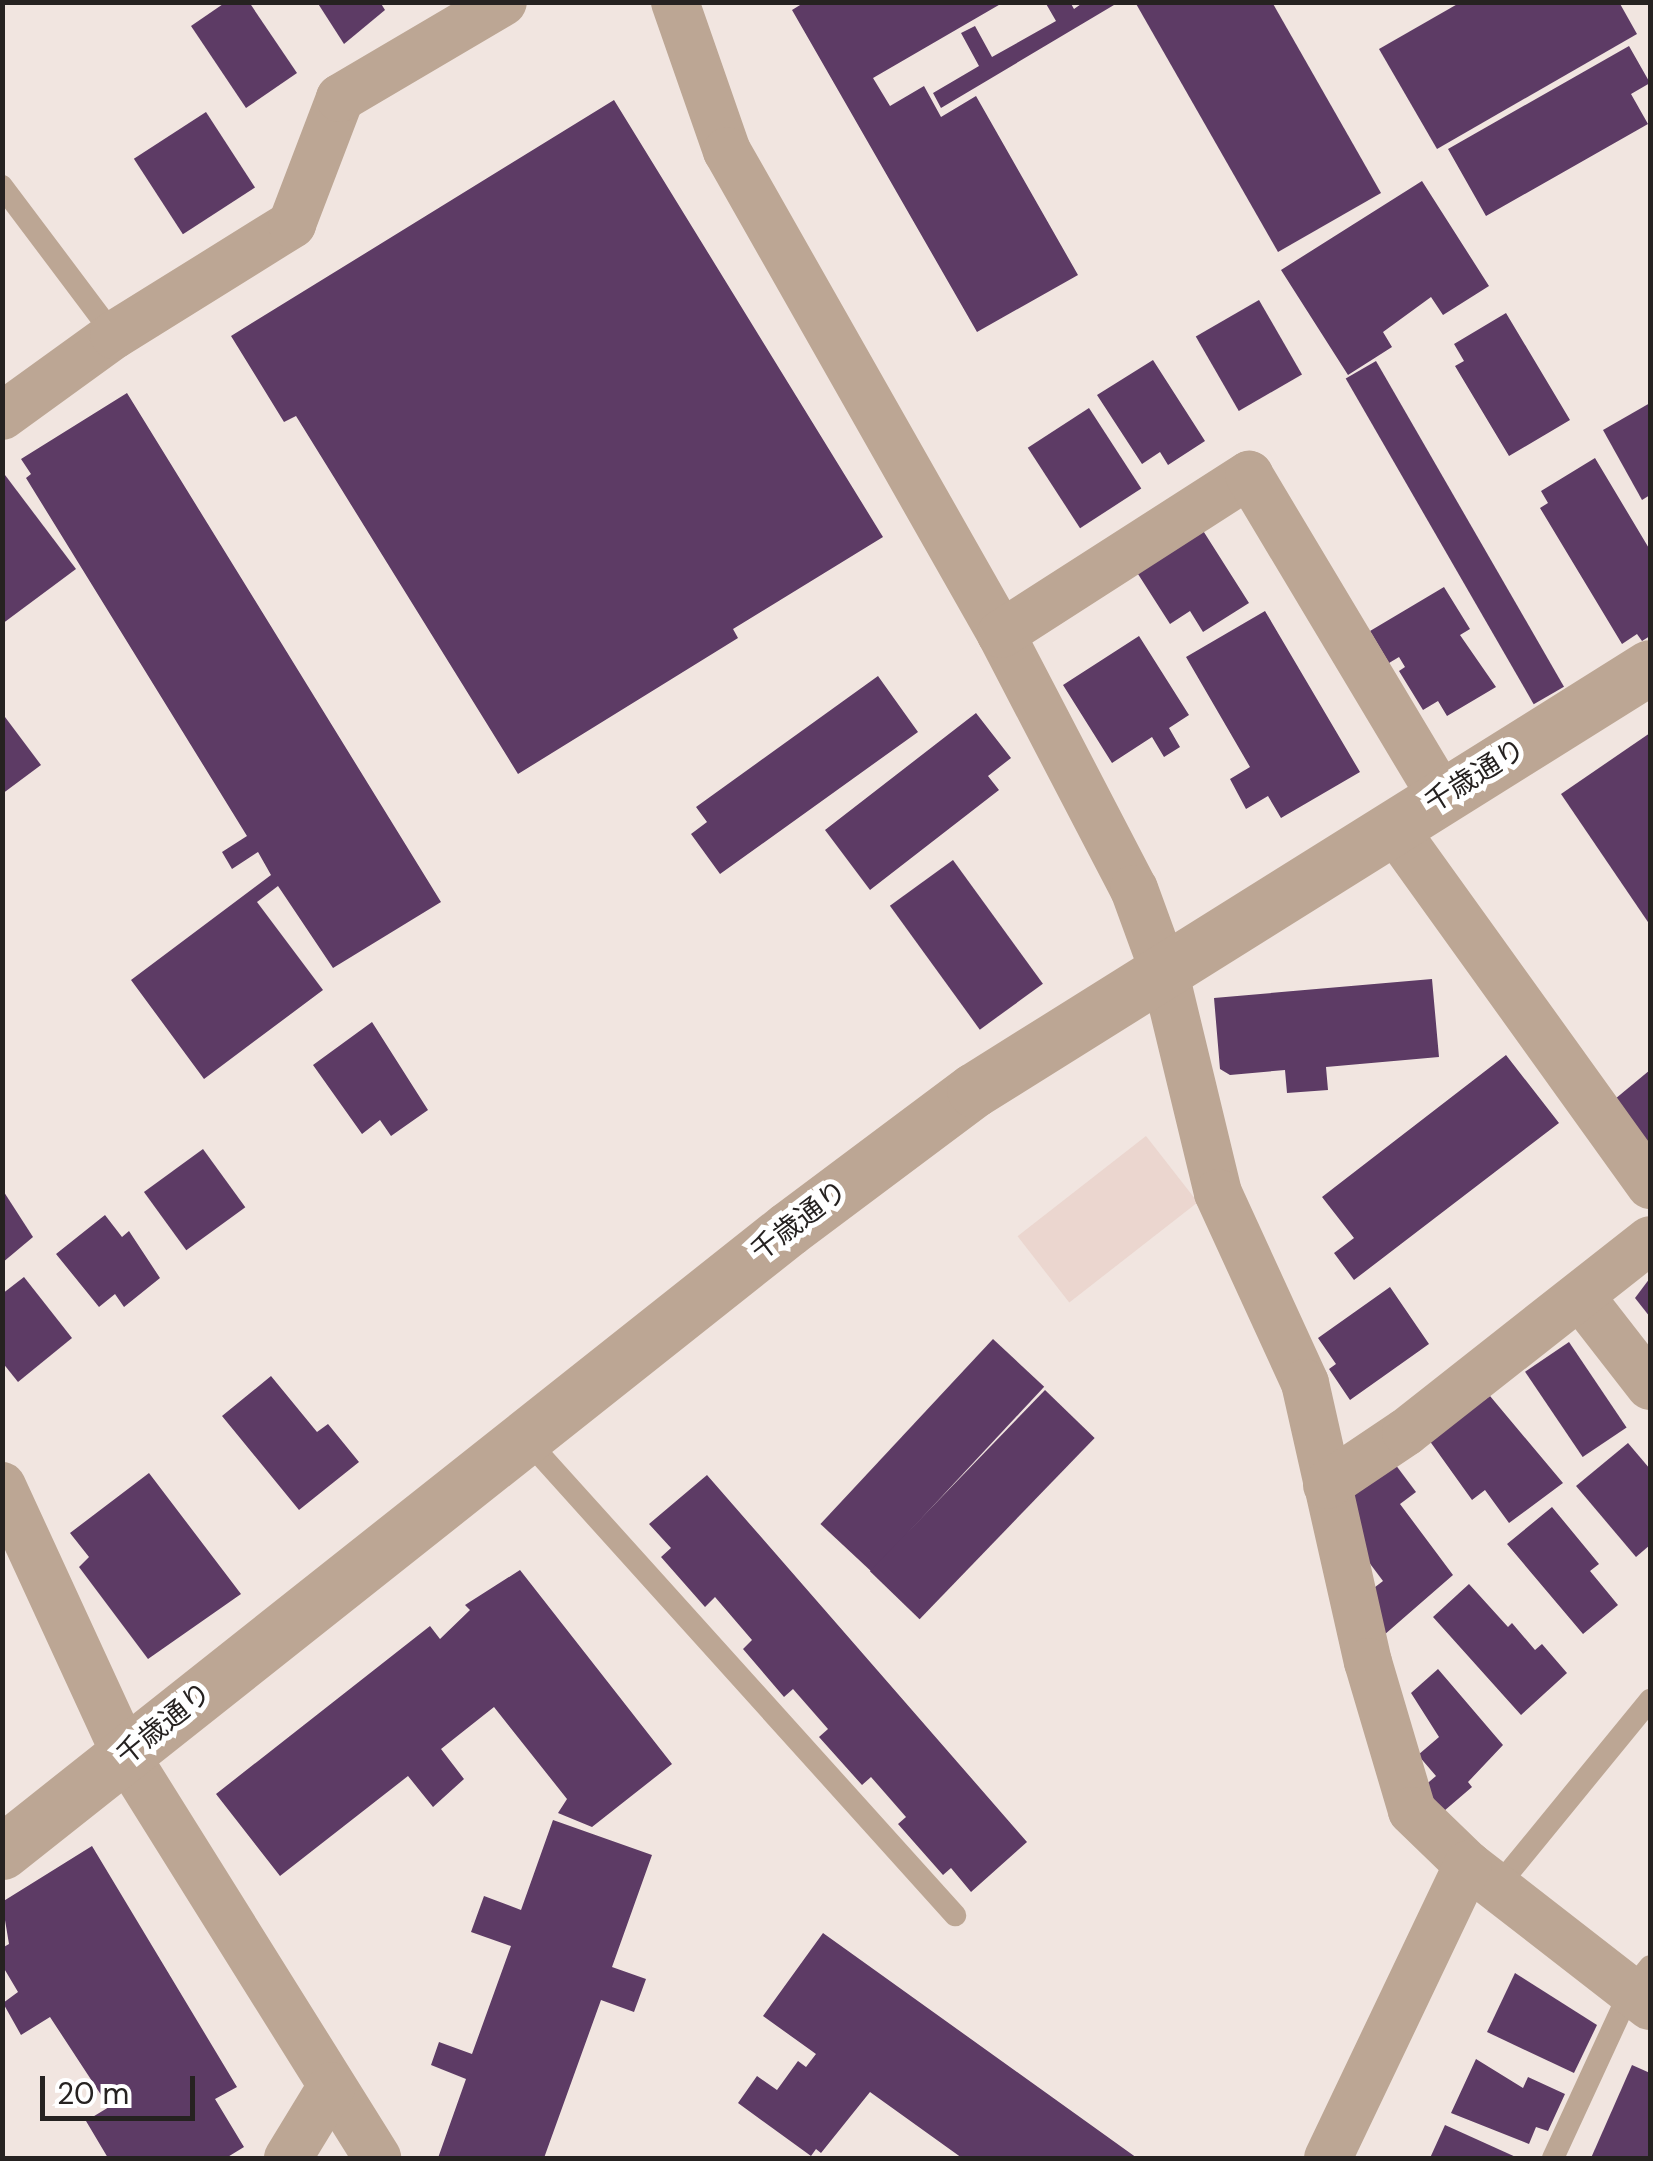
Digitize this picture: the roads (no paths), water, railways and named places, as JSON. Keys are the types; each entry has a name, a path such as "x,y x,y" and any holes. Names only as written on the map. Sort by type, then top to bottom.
{"street":[{"path":"2,416 114,335 292,224 340,98 503,2"},
{"path":"688,8 727,151 1001,634 1134,888 1165,974 1218,1194 1305,1383 1368,1662 1412,1811 1482,1876 1644,1988"},
{"path":"1001,634 1248,476 1442,797"},
{"name":"千歳通り","path":"2,1852 524,1437 974,1090 1650,668"},
{"path":"1392,827 1650,1185"},
{"path":"1328,1485 1650,1240"},
{"path":"1580,1296 1650,1386"},
{"path":"2,1486 126,1754 377,2158"},
{"path":"1328,2158 1482,1876"},
{"path":"288,2158 332,2086"}],"lane":[{"path":"2,186 114,335"},
{"path":"524,1437 954,1915"},
{"path":"1482,1876 1650,1700"},
{"path":"1553,2158 1644,1988"}]}
